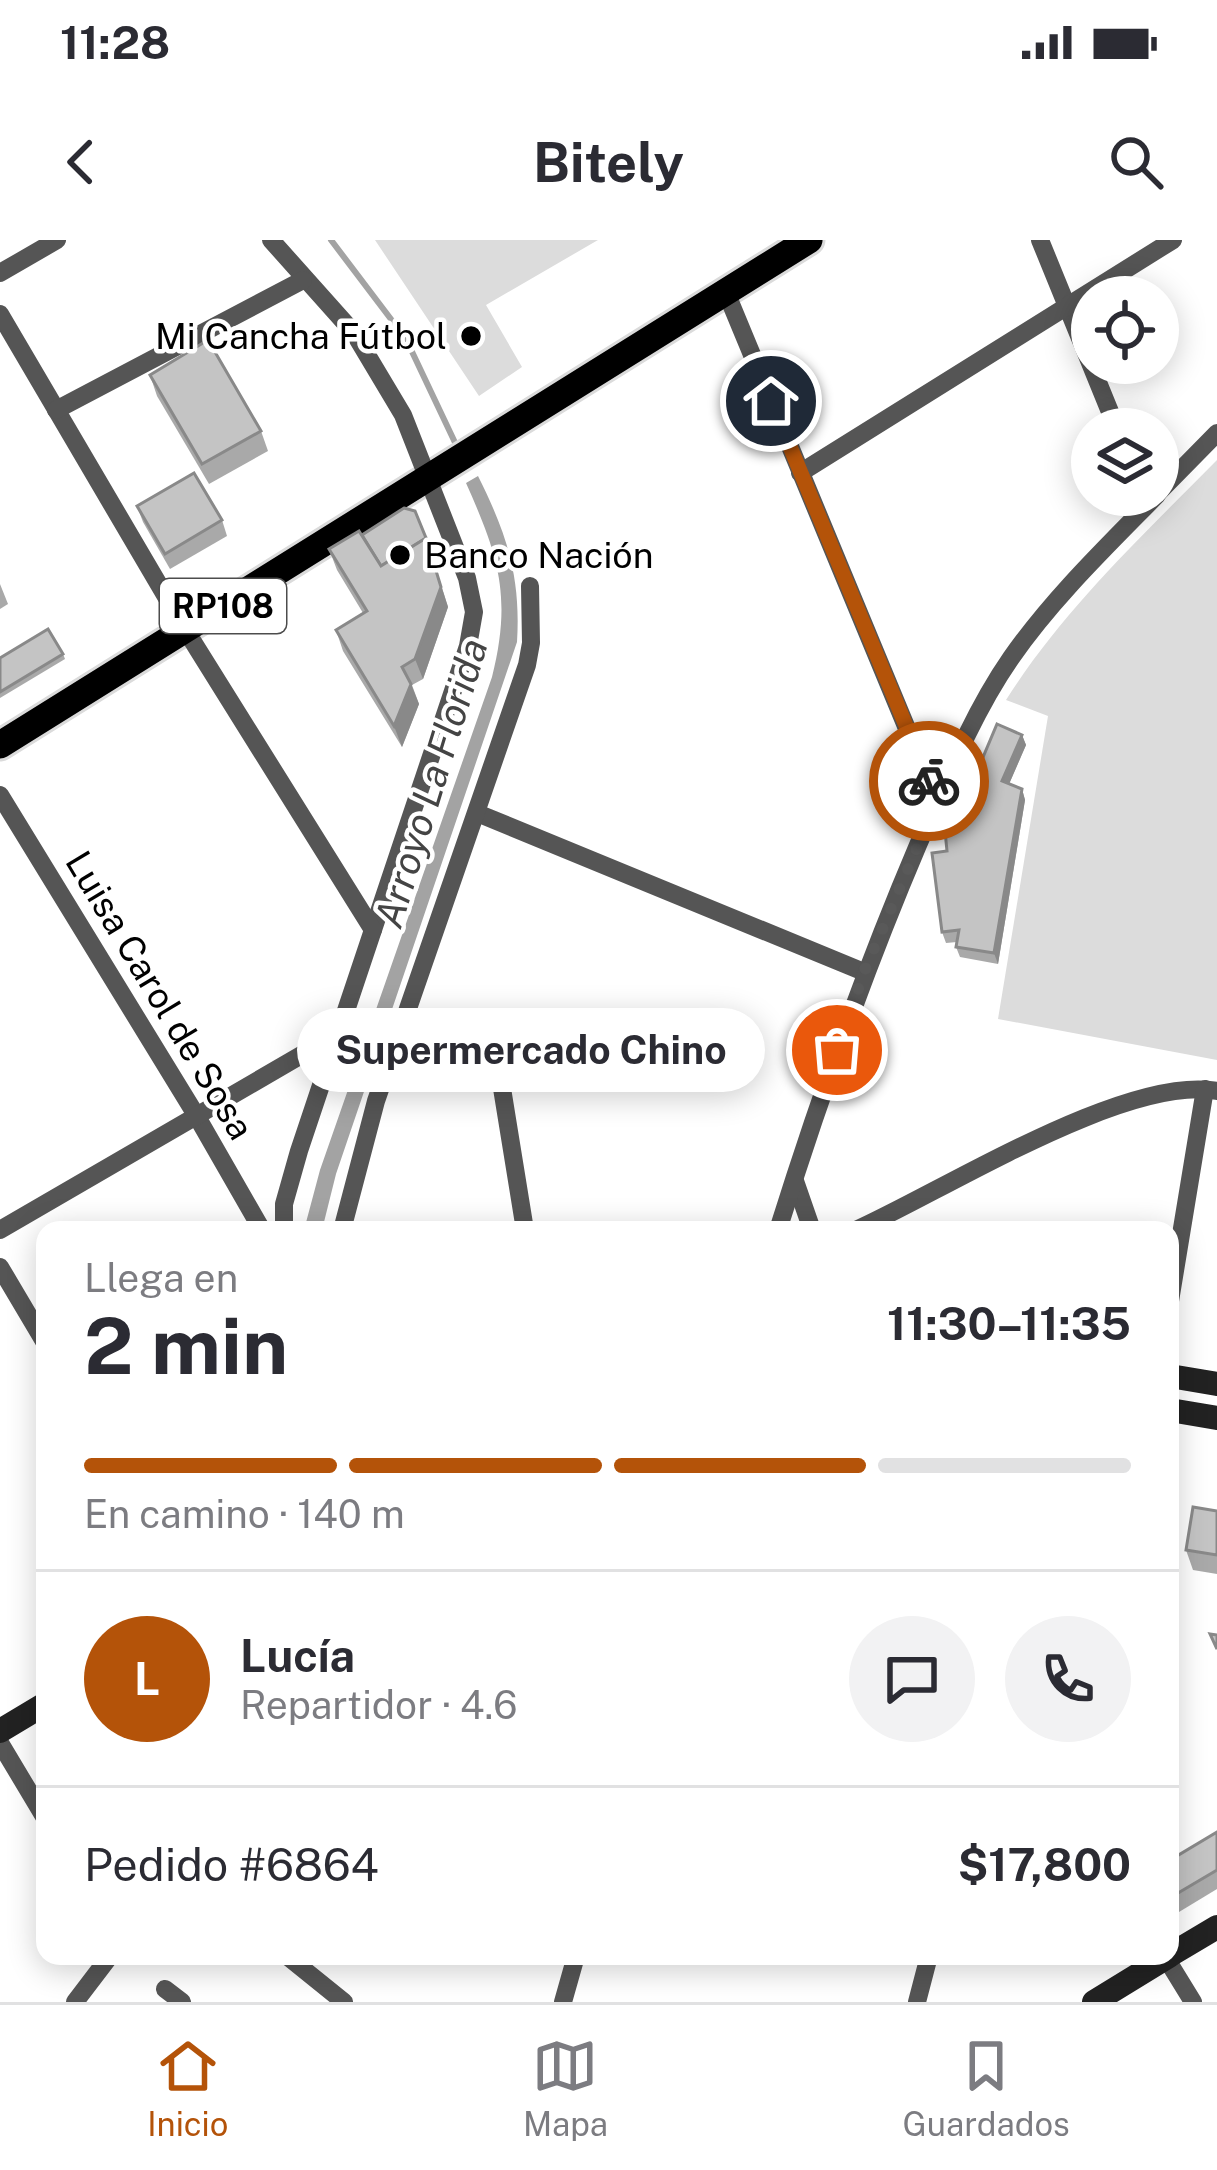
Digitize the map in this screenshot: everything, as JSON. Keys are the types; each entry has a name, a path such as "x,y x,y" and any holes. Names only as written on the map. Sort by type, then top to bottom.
{"main road":[{"name":"RP108","path":"0,745 809,240"},
{"path":"1179,1378 1217,1384"},
{"path":"1179,1412 1217,1418"},
{"path":"0,1731 36,1709"},
{"path":"1179,1949 1217,1927"},
{"path":"1094,2002 1154,1965"}],"street":[{"path":"0,273 57,240"},
{"path":"271,240 354,333 438,472 474,612 468,646 334,1036 284,1204 284,1221"},
{"path":"1040,240 1110,408"},
{"path":"800,473 1173,240"},
{"path":"56,410 303,280"},
{"path":"726,292 937,801"},
{"path":"0,314 185,629 373,930"},
{"path":"1179,470 1217,433"},
{"path":"781,1221 864,972 937,801 1010,659 1134,516"},
{"path":"344,1221 376,1101 527,665 530,586"},
{"name":"Luisa Carol de Sosa","path":"0,796 257,1221"},
{"path":"476,813 864,972"},
{"path":"0,1230 334,1036"},
{"path":"494,1039 524,1221"},
{"path":"876,1221 1060,1128 1144,1098 1211,1090 1179,1255"},
{"path":"794,1177 809,1221"},
{"path":"895,1221 907,1207"},
{"path":"0,1267 36,1328"},
{"path":"0,1743 36,1803"},
{"path":"75,2002 103,1965"},
{"path":"298,1965 344,2002"},
{"path":"563,2002 573,1965"},
{"path":"917,2002 927,1965"},
{"path":"1173,1965 1193,2002"},
{"path":"165,1989 182,2002"}],"shaded area":[{"name":"Mi Cancha Fútbol","path":"375,240 598,240 486,305 522,367 479,396"},
{"path":"1217,460 1217,1060 998,1019 1048,716 1006,700 1052,635 1132,546 1162,516 1179,516 1179,498"},
{"path":"478,476 510,556 517,597 517,642 336,1174 324,1221 306,1221 492,677 501,623 499,578 466,483"}],"building":[{"path":"208,340 261,431 202,464 150,375"},
{"path":"194,473 222,520 165,554 137,506"},
{"path":"404,508 415,511 426,538 381,566 362,535"},
{"path":"359,531 381,566 426,538 441,587 415,659 402,667 411,684 394,726 336,630 367,611 329,549"},
{"path":"48,629 63,654 0,692 0,658"},
{"path":"997,724 1022,735 1002,781 1022,789 994,953 956,947 959,930 942,932 932,853 947,851 944,821 957,819"},
{"path":"1193,1507 1217,1511 1217,1555 1186,1550"},
{"path":"1217,1832 1217,1870 1179,1892 1179,1855"}],"waterway":[{"name":"Arroyo La Florida","path":"331,240 406,339 459,451"}],"way so far":[{"path":"837,1050 864,972 937,801 929,781"}],"place":[{"name":"Mi Cancha Fútbol","path":"471,336"},
{"name":"Banco Nación","path":"400,555"},
{"name":"Supermercado Chino","path":"837,1050"}],"route":[{"path":"771,401 929,781"}]}
